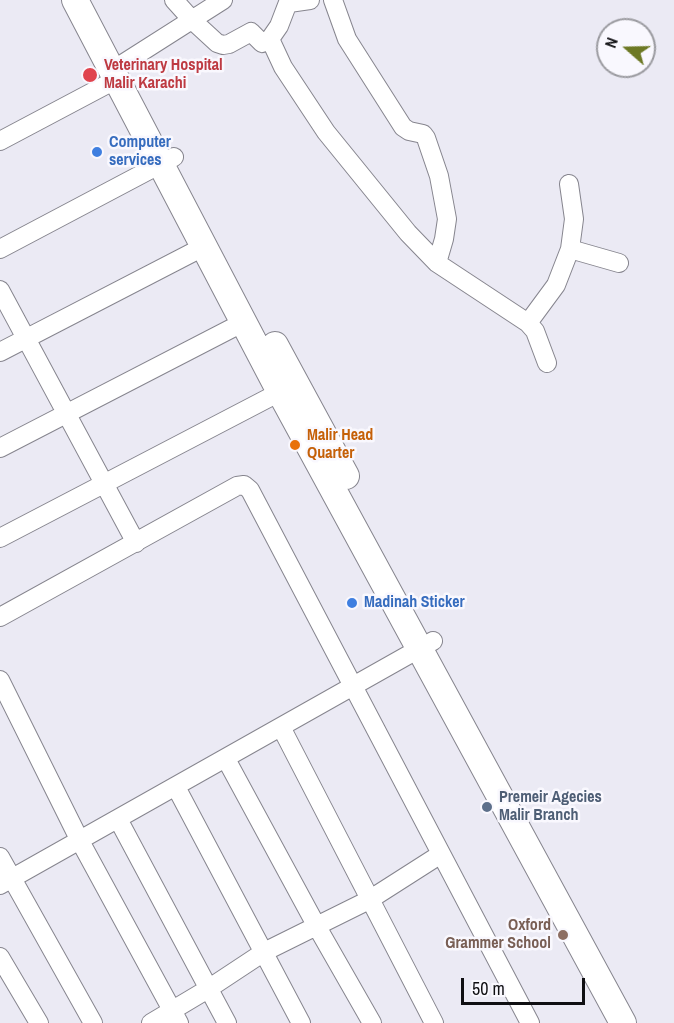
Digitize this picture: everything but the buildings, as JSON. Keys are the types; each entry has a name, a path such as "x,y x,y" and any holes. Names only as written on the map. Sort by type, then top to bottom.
{"main road":[{"path":"75,0 121,71"},
{"path":"92,0 121,71 167,160 426,645 623,1023"},
{"path":"167,160 205,246 280,392 426,645 637,1023"}],"street":[{"path":"174,0 192,20 223,45 251,32 262,43 270,39 277,32 289,1 310,0"},
{"path":"0,141 121,71 223,0"},
{"path":"333,0 347,39 403,127 423,134 426,138 439,176 447,219 444,239 436,263"},
{"path":"270,39 283,67 326,132 408,233 436,263 528,323 535,331 547,363"},
{"path":"0,249 167,160"},
{"path":"528,323 556,285 570,249 574,219 569,184"},
{"path":"0,352 205,246"},
{"path":"570,249 619,263"},
{"path":"0,290 135,543"},
{"path":"0,448 244,322"},
{"path":"0,538 280,392"},
{"path":"0,617 237,486 244,485 250,490 530,1023"},
{"path":"6,881 426,645"},
{"path":"0,680 80,841 176,1017"},
{"path":"281,727 434,1023"},
{"path":"226,759 372,1023"},
{"path":"176,787 301,1023"},
{"path":"118,819 227,1023"},
{"path":"151,1023 176,1017 208,989 264,952 369,900 441,854"},
{"path":"0,857 6,881 93,1023"},
{"path":"0,957 39,1023"}],"place":[{"name":"Veterinary Hospital Malir Karachi","path":"90,75"},
{"name":"Computer services","path":"97,152"},
{"name":"Malir Head Quarter","path":"295,445"},
{"name":"Madinah Sticker","path":"352,603"},
{"name":"Premeir Agecies Malir Branch","path":"487,807"},
{"name":"Oxford Grammer School","path":"563,935"}]}
